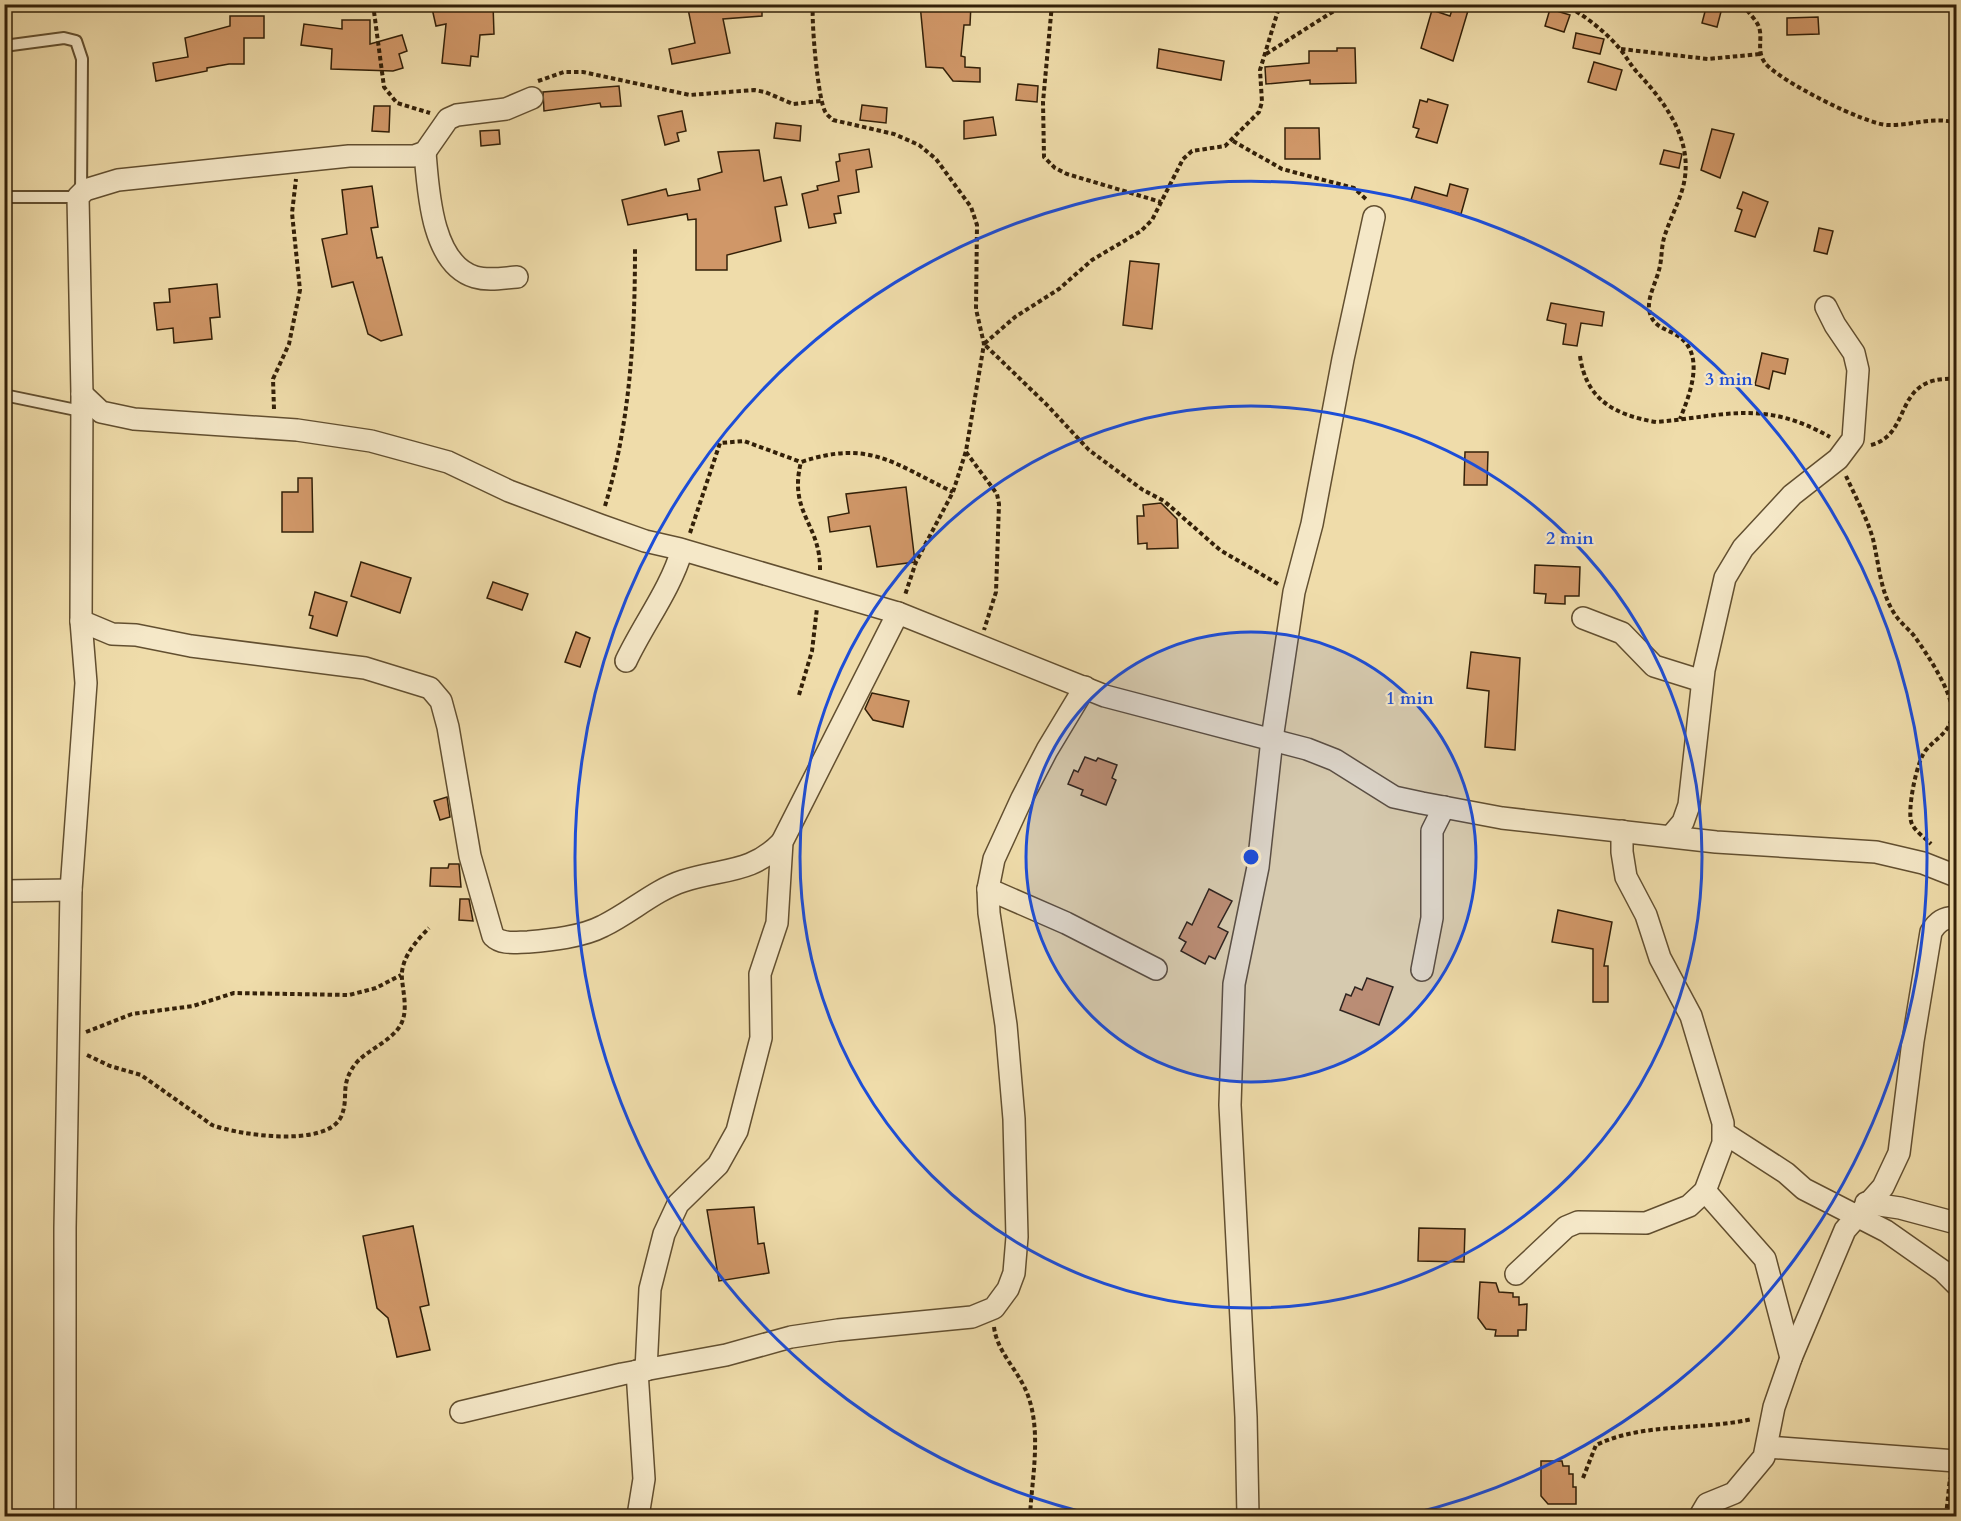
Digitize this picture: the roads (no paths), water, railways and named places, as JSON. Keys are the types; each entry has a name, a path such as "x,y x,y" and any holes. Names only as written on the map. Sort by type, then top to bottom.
{"street":[{"path":"64,1516 64,1296 71,890 86,683 81,621 80,195 118,180 349,156 414,156 425,152 448,119 457,115 506,110 532,98"},
{"path":"425,152 430,210 436,231 448,253 472,276 486,279 517,277"},
{"path":"1248,1516 1246,1417 1230,1105 1234,984 1258,867 1272,739 1294,592 1312,524 1343,359 1374,216"},
{"path":"1672,836 1683,822 1689,805 1702,681 1715,616 1731,564 1792,495 1844,453 1856,422 1858,370 1854,353 1835,325 1827,306"},
{"path":"81,403 114,416 275,431 297,430 371,441 448,462 509,491 645,541 681,549 898,613 1105,696 1272,739 1335,760 1394,797 1502,818 1716,842 1876,852 1950,874"},
{"path":"626,661 645,622 667,589 681,549"},
{"path":"81,621 112,634 136,635 191,646 365,668 430,688 441,701 448,727 470,855 493,936 506,943 548,940 601,927 682,881 747,867 768,856 782,842 898,613"},
{"path":"1583,618 1622,633 1654,666 1702,681"},
{"path":"461,1412 641,1371 726,1355 791,1337 838,1329 972,1317 994,1308 1008,1289 1014,1273 1017,1237 1013,1108 1006,1025 989,914 988,889 994,859 1022,798 1047,750 1085,687"},
{"path":"1422,970 1432,918 1432,831 1444,807"},
{"path":"1516,1274 1566,1227 1578,1221 1646,1223 1689,1206 1705,1191 1723,1143 1724,1133 1691,1016 1660,958 1646,915 1626,877 1622,852 1623,831"},
{"path":"638,1516 644,1479 641,1371 650,1288 664,1234 678,1204 718,1164 737,1131 761,1038 760,974 777,923 782,842"},
{"path":"988,889 1066,923 1156,969"},
{"path":"4,891 71,890"},
{"path":"1700,1516 1707,1504 1734,1493 1752,1474 1767,1447 1773,1414 1791,1358 1845,1230 1883,1187 1899,1153 1913,1041 1931,932 1937,922 1956,917"},
{"path":"1724,1133 1786,1173 1804,1189 1862,1209 1943,1271 1956,1284"},
{"path":"1705,1191 1765,1259 1791,1358"},
{"path":"1862,1209 1900,1208 1956,1223"},
{"path":"1767,1447 1954,1461"}],"lane":[{"path":"4,46 64,38 76,42 82,59 80,195 4,197"},
{"path":"4,395 81,403"}]}
